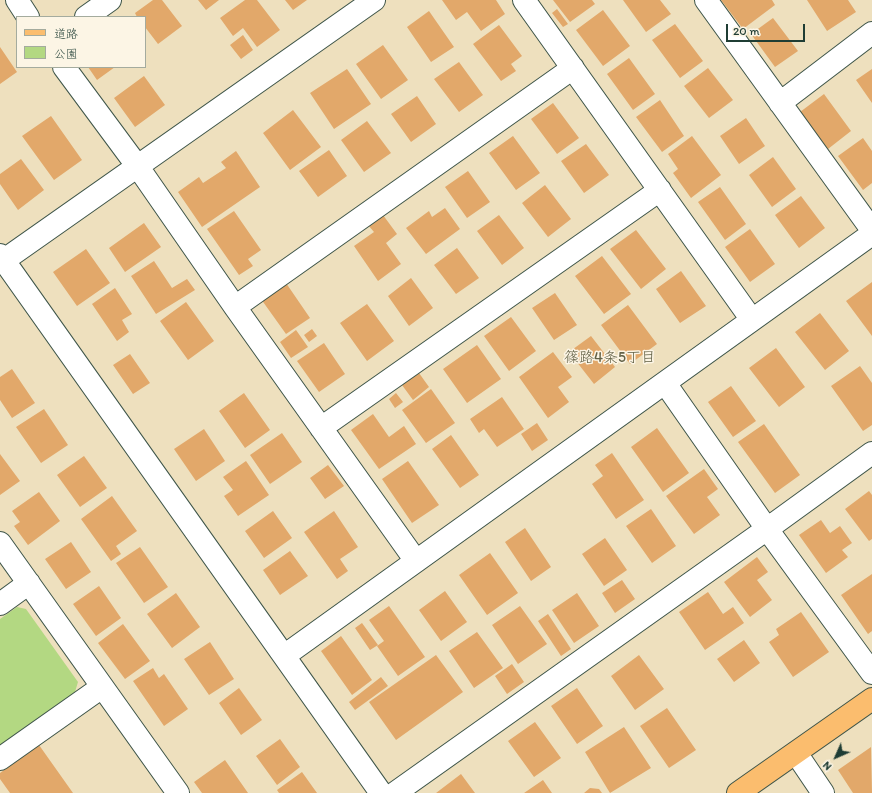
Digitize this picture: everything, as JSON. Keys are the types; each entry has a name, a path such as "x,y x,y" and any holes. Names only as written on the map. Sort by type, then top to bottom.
{"main road":[{"path":"738,793 872,699"}],"street":[{"path":"16,0 27,16"},
{"path":"87,16 110,0"},
{"path":"374,0 138,167 1,260 381,793"},
{"path":"524,0 752,320"},
{"path":"706,0 872,230"},
{"path":"780,103 872,33"},
{"path":"65,68 138,167 235,307 416,561"},
{"path":"235,307 573,68"},
{"path":"321,428 660,190"},
{"path":"284,656 872,234"},
{"path":"665,383 767,529 872,673"},
{"path":"395,793 872,453"},
{"path":"0,543 176,793"},
{"path":"0,604 29,583"},
{"path":"0,759 102,687"},
{"path":"796,753 823,793"}],"green space":[{"path":"17,607 26,609 78,682 75,692 0,745 0,619"}],"building":[{"path":"153,0 162,0 182,26 158,44 146,28 146,16 136,16 135,13"},
{"path":"198,0 219,0 206,10"},
{"path":"245,0 257,0 280,30 257,47 243,28 233,36 220,18"},
{"path":"285,0 307,0 293,10"},
{"path":"442,0 496,0 505,14 481,31 467,12 456,20"},
{"path":"553,0 592,0 595,4 570,22"},
{"path":"623,0 660,0 671,14 646,32"},
{"path":"721,0 772,0 775,5 743,29"},
{"path":"807,0 848,0 856,12 827,31"},
{"path":"557,9 568,24 563,27 552,13"},
{"path":"603,10 630,46 603,66 576,30"},
{"path":"429,11 454,47 431,62 407,27"},
{"path":"773,18 798,51 775,67 751,34"},
{"path":"675,24 703,61 680,78 652,40"},
{"path":"499,25 522,56 511,64 516,71 501,81 473,44"},
{"path":"243,35 253,50 241,59 230,45"},
{"path":"383,45 408,80 381,99 356,64"},
{"path":"0,47 17,72 0,84"},
{"path":"629,58 655,94 633,110 607,74"},
{"path":"459,62 483,95 459,112 434,79"},
{"path":"89,68 114,68 97,80"},
{"path":"708,68 733,100 709,118 684,86"},
{"path":"347,69 371,104 334,129 310,93"},
{"path":"872,69 872,103 856,80"},
{"path":"144,76 165,105 135,127 114,98"},
{"path":"824,94 851,131 828,149 800,112"},
{"path":"417,96 436,124 411,142 391,114"},
{"path":"660,100 684,136 662,152 636,117"},
{"path":"553,103 579,138 557,154 531,119"},
{"path":"293,110 321,147 290,170 263,133"},
{"path":"51,116 82,160 54,180 22,136"},
{"path":"746,118 765,146 739,164 720,136"},
{"path":"367,121 391,153 364,172 341,140"},
{"path":"513,136 540,173 516,190 489,153"},
{"path":"692,136 721,175 691,198 673,173 678,169 668,154"},
{"path":"863,138 872,151 872,183 863,190 838,156"},
{"path":"586,144 609,175 584,193 561,161"},
{"path":"329,150 347,176 318,197 299,171"},
{"path":"236,151 260,187 202,227 178,192 199,177 203,183 226,168 221,162"},
{"path":"773,157 796,189 772,207 749,175"},
{"path":"21,159 44,190 18,210 0,184 0,174"},
{"path":"468,171 490,202 467,218 445,187"},
{"path":"545,185 571,219 548,237 522,203"},
{"path":"720,187 746,224 725,240 698,202"},
{"path":"801,196 825,228 799,248 775,215"},
{"path":"445,208 460,229 426,254 406,228 429,211 432,217"},
{"path":"234,211 261,250 248,259 253,266 239,275 207,229"},
{"path":"383,215 397,234 386,243 401,264 378,281 354,246 374,232 368,225"},
{"path":"499,215 524,248 502,265 477,231"},
{"path":"144,223 161,247 125,272 109,248"},
{"path":"750,229 775,264 750,282 725,247"},
{"path":"636,230 666,269 641,289 610,249"},
{"path":"457,248 479,278 456,294 434,265"},
{"path":"86,249 110,283 77,306 53,272"},
{"path":"602,256 631,294 604,314 575,276"},
{"path":"154,261 172,288 187,279 195,290 156,314 131,276"},
{"path":"681,271 706,306 680,323 656,289"},
{"path":"411,278 433,308 409,326 388,296"},
{"path":"872,282 872,336 846,301"},
{"path":"286,283 310,318 286,334 261,299"},
{"path":"115,288 132,314 122,320 129,332 117,341 92,304"},
{"path":"555,293 577,325 554,340 532,308"},
{"path":"186,302 214,341 188,360 160,321"},
{"path":"367,304 394,341 367,361 340,323"},
{"path":"628,305 657,344 630,364 601,325"},
{"path":"820,313 849,351 825,370 795,332"},
{"path":"511,317 536,351 509,371 484,336"},
{"path":"312,329 317,336 309,342 304,335"},
{"path":"296,330 308,347 291,358 280,342"},
{"path":"591,336 615,367 594,384 569,352"},
{"path":"324,343 345,374 319,392 297,361"},
{"path":"477,345 501,379 467,403 443,369"},
{"path":"776,348 805,387 779,407 749,368"},
{"path":"553,352 572,377 558,387 569,402 548,418 519,377"},
{"path":"130,354 150,383 133,394 113,365"},
{"path":"860,366 872,383 872,425 863,431 831,386"},
{"path":"12,369 35,403 12,418 0,400 0,377"},
{"path":"419,373 429,387 413,400 402,385"},
{"path":"731,386 756,421 733,437 708,402"},
{"path":"431,389 455,423 426,443 402,410"},
{"path":"244,393 270,430 245,448 219,411"},
{"path":"396,393 403,402 395,408 389,399"},
{"path":"502,397 524,429 497,447 484,429 479,433 470,419"},
{"path":"44,409 68,445 41,463 16,427"},
{"path":"373,414 389,437 404,426 416,444 379,469 351,430"},
{"path":"537,423 548,440 532,451 521,434"},
{"path":"764,424 800,475 775,493 738,442"},
{"path":"657,428 689,473 663,492 631,447"},
{"path":"204,429 225,461 196,481 174,449"},
{"path":"282,433 302,462 270,484 250,455"},
{"path":"451,435 479,475 460,488 432,449"},
{"path":"612,453 644,500 616,519 592,484 603,476 595,465"},
{"path":"0,454 20,481 0,495"},
{"path":"84,456 107,488 80,507 57,475"},
{"path":"246,461 269,495 238,516 224,496 233,490 223,477"},
{"path":"408,461 439,505 412,523 382,479"},
{"path":"328,465 344,486 325,499 310,478"},
{"path":"704,469 718,489 707,497 720,515 694,534 666,496"},
{"path":"869,491 872,495 872,539 869,541 845,509"},
{"path":"39,492 60,521 28,545 14,526 20,522 12,511"},
{"path":"112,496 137,531 116,546 121,554 111,561 81,519"},
{"path":"651,509 676,546 652,563 626,526"},
{"path":"273,511 292,538 264,558 245,531"},
{"path":"334,511 358,547 340,559 348,571 337,579 304,532"},
{"path":"821,520 830,533 840,526 852,543 842,550 848,557 826,573 799,535"},
{"path":"525,528 551,567 531,581 505,542"},
{"path":"605,538 627,570 604,586 582,554"},
{"path":"71,542 91,572 66,589 45,559"},
{"path":"140,547 168,587 144,603 116,563"},
{"path":"290,551 308,576 280,595 263,570"},
{"path":"490,553 518,593 487,615 459,575"},
{"path":"757,557 768,572 757,580 772,600 750,617 724,582"},
{"path":"872,574 872,631 868,634 841,595"},
{"path":"622,580 635,599 615,613 602,593"},
{"path":"99,586 121,618 96,636 73,604"},
{"path":"445,591 467,622 441,641 419,610"},
{"path":"708,592 723,614 733,607 744,623 705,650 679,612"},
{"path":"176,593 200,627 172,648 147,614"},
{"path":"577,593 599,626 574,643 552,610"},
{"path":"389,606 425,657 398,676 377,646 384,641 369,620"},
{"path":"520,606 547,644 518,664 492,625"},
{"path":"801,612 829,652 793,677 769,642 779,635 776,629"},
{"path":"548,614 571,649 561,656 538,621"},
{"path":"362,623 378,645 370,650 355,628"},
{"path":"123,624 150,661 125,679 98,643"},
{"path":"477,632 503,668 474,688 449,651"},
{"path":"341,636 372,680 352,695 321,651"},
{"path":"744,640 760,663 734,682 717,659"},
{"path":"210,642 234,679 209,695 184,659"},
{"path":"436,655 463,692 396,740 369,702"},
{"path":"639,655 664,689 635,710 611,676"},
{"path":"512,664 524,682 507,694 495,676"},
{"path":"153,668 159,678 164,674 188,709 164,726 133,681"},
{"path":"381,677 388,686 355,710 349,702"},
{"path":"239,688 262,720 241,735 219,703"},
{"path":"577,688 603,726 577,744 551,706"},
{"path":"667,708 696,750 669,768 640,726"},
{"path":"535,722 561,758 534,777 508,741"},
{"path":"624,727 651,768 610,793 585,752"},
{"path":"280,739 300,767 277,785 256,756"},
{"path":"39,745 73,793 10,793 0,779 0,773"},
{"path":"871,747 872,793 853,793 838,770"},
{"path":"225,760 248,793 202,793 194,782"},
{"path":"302,772 317,793 279,793 277,790"},
{"path":"461,774 475,793 436,793"},
{"path":"543,780 552,793 524,793"},
{"path":"590,788 599,789 602,793 584,793"}],"district":[{"name":"篠路4条5丁目","path":"610,358"}]}
